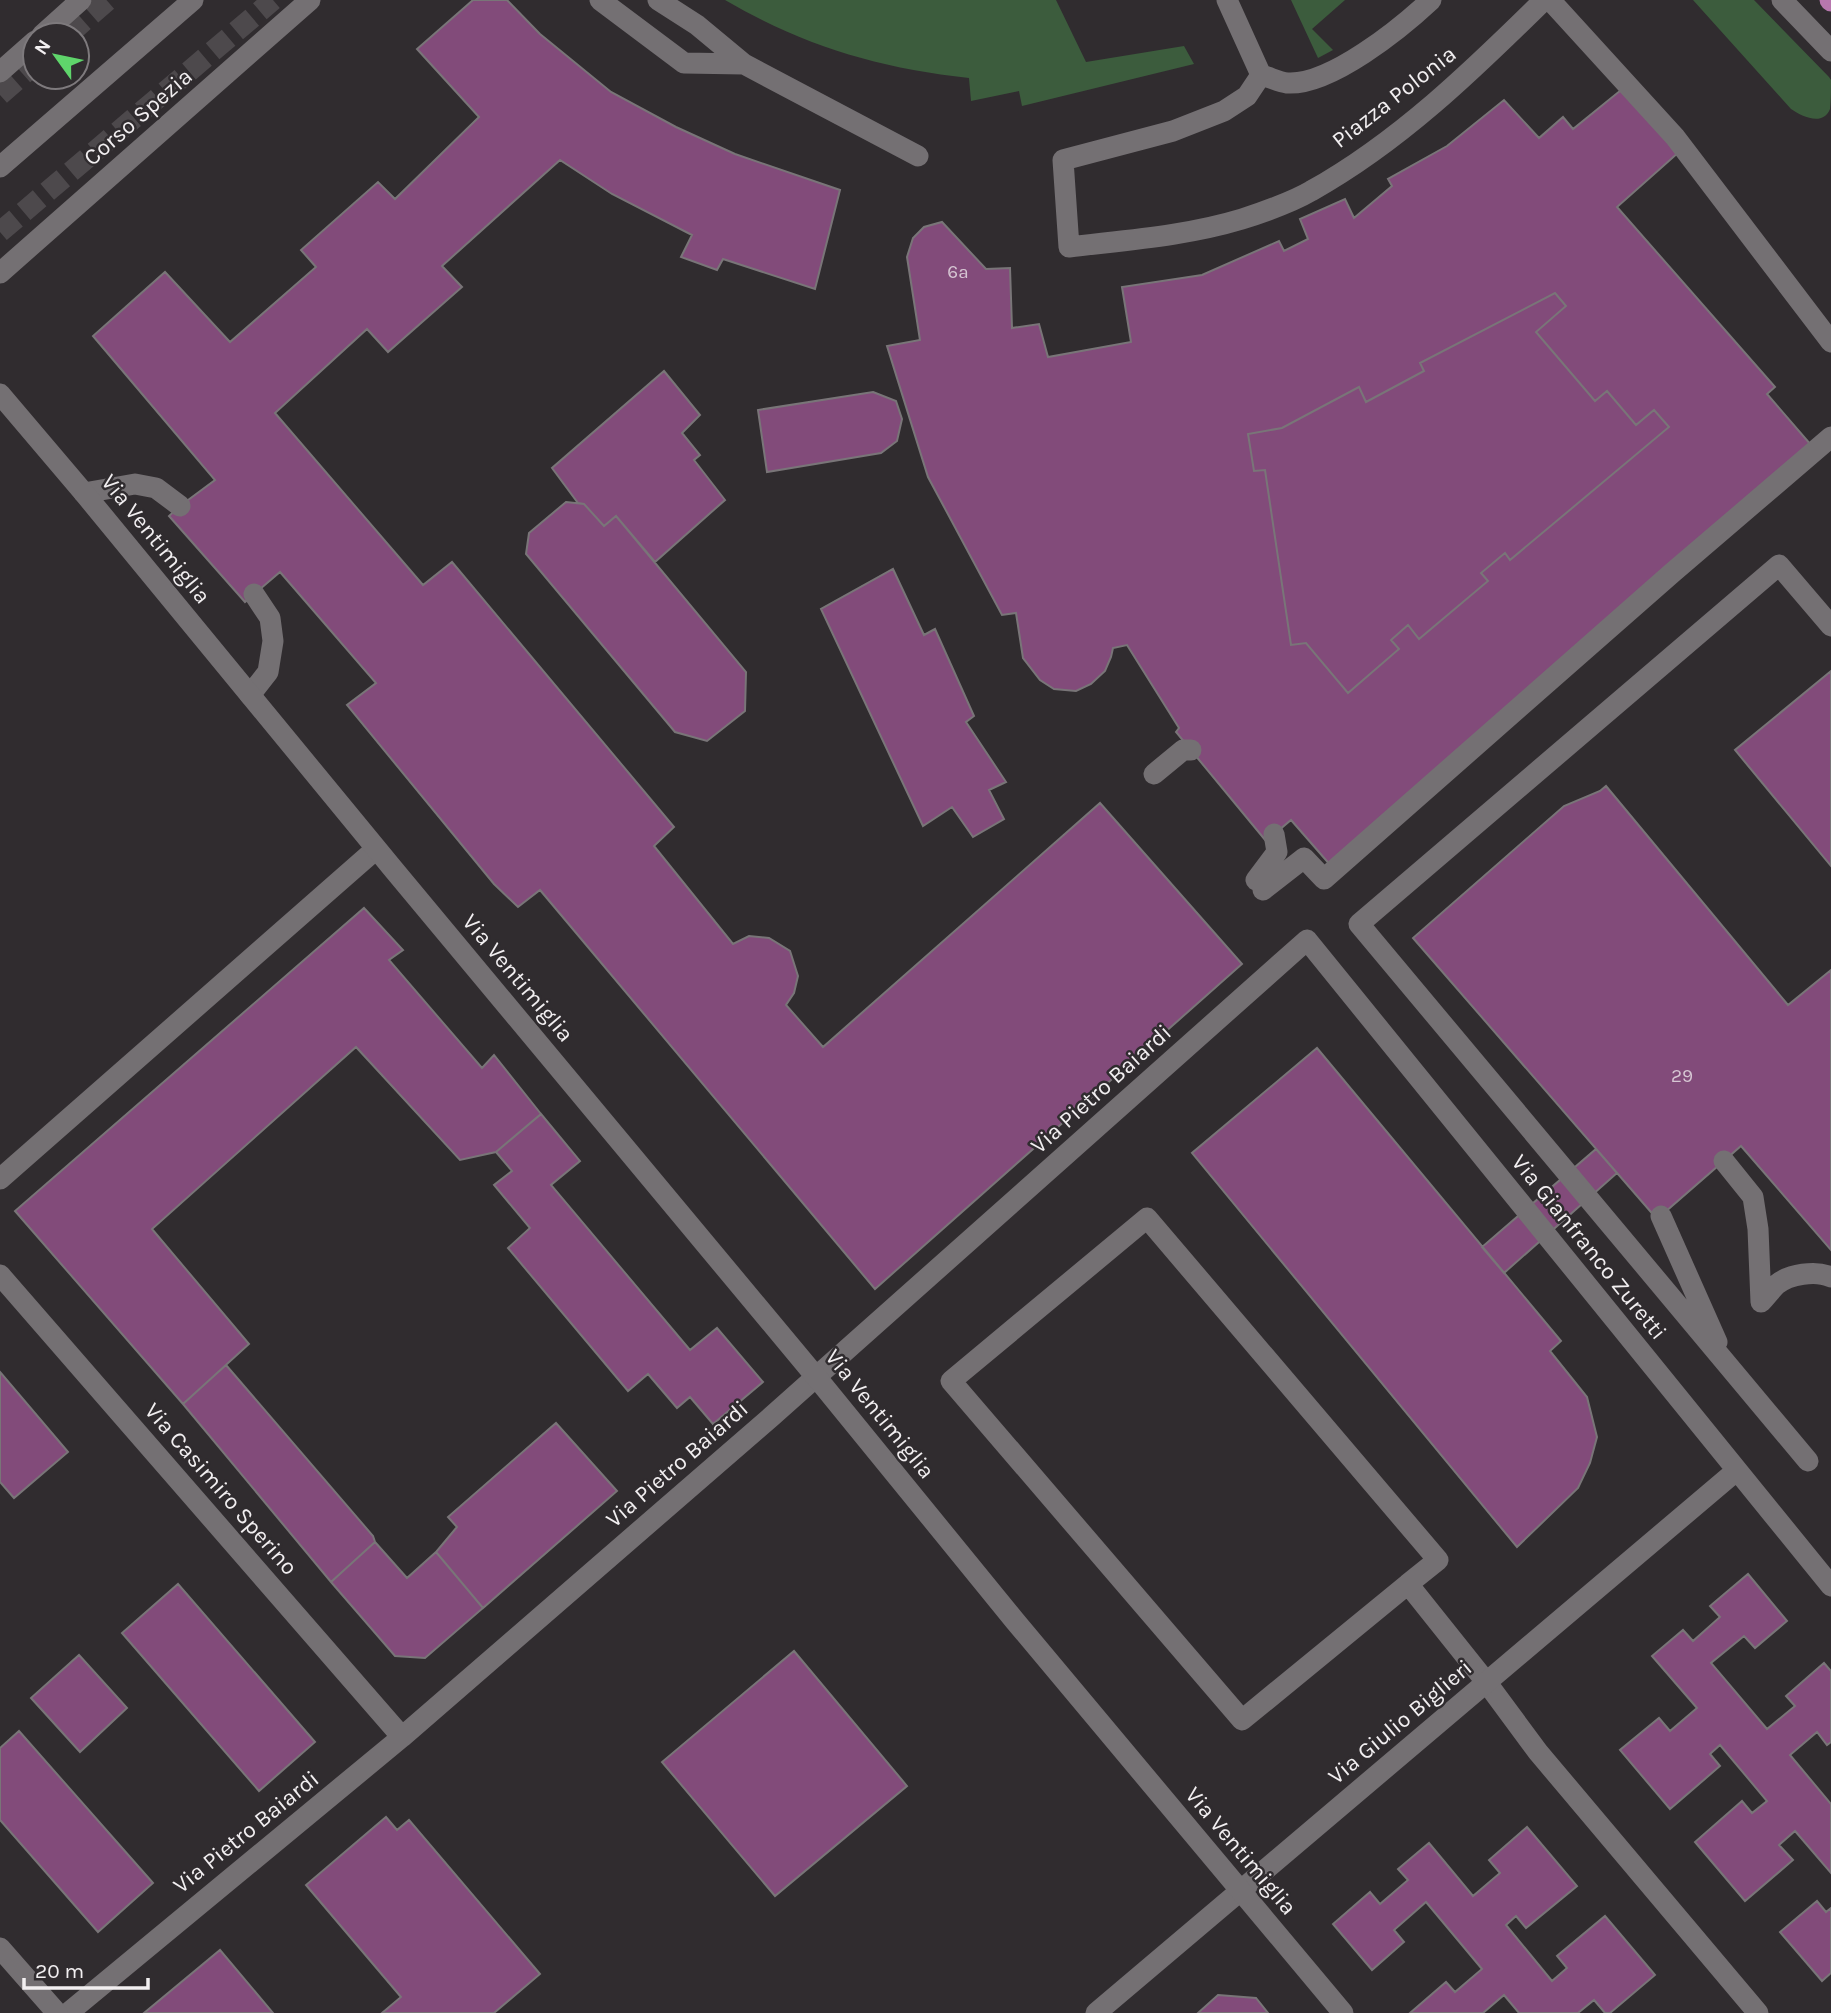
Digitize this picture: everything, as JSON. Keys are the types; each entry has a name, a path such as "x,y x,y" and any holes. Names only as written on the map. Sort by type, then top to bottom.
{"street":[{"path":"57,21 81,0"},
{"path":"0,167 193,0"},
{"name":"Corso Spezia","path":"0,273 310,0"},
{"path":"600,0 684,63 744,64"},
{"path":"659,0 744,64 918,156"},
{"path":"1227,0 1261,75 1287,83 1318,79 1368,51 1416,15 1431,0"},
{"name":"Piazza Polonia","path":"1261,75 1247,96 1224,111 1173,131 1063,160 1069,247 1181,233 1242,219 1309,192 1381,146 1493,50 1544,0"},
{"path":"1550,0 1675,137 1831,342"},
{"path":"1782,0 1831,51"},
{"path":"0,72 21,53"},
{"name":"Via Ventimiglia","path":"0,394 817,1378 1015,1621 1343,2013"},
{"path":"1274,834 1277,852 1260,885 1304,858 1324,879 1831,437"},
{"path":"84,493 135,484 156,488 180,506"},
{"path":"1808,1461 1359,924 1779,565 1831,626"},
{"path":"250,695 268,672 273,641 270,618 254,594"},
{"path":"1154,774 1183,750 1191,750"},
{"path":"0,1179 376,849"},
{"name":"Via Pietro Baiardi","path":"68,2013 402,1737 817,1378 1307,940"},
{"name":"Via Gianfranco Zuretti","path":"1307,940 1831,1586"},
{"path":"1724,1161 1753,1197 1758,1229 1761,1302 1778,1283 1805,1273 1831,1277"},
{"path":"1661,1216 1728,1367"},
{"path":"1147,1218 1438,1560 1408,1584 1242,1720 951,1381 1147,1218"},
{"name":"Via Casimiro Sperino","path":"0,1275 402,1737"},
{"name":"Via Giulio Biglieri","path":"1096,2013 1736,1471"},
{"path":"1408,1584 1538,1752 1758,2013"},
{"path":"0,1948 57,2013"}],"green space":[{"path":"725,0 1056,0 1086,62 1184,46 1194,64 1022,106 1019,91 971,101 969,78 904,68 842,52 784,30"},
{"path":"1291,0 1345,0 1312,29 1333,50 1318,58"},
{"path":"1693,0 1754,0 1831,80 1830,109 1827,114 1817,119 1791,109"}],"building":[{"path":"473,0 507,0 540,34 611,92 676,127 735,154 840,190 815,289 723,259 717,270 681,257 692,235 612,194 560,160 442,266 462,287 388,352 367,329 275,413 423,585 452,562 674,827 654,846 733,944 749,936 769,938 790,951 798,976 794,993 786,1005 823,1047 1100,803 1242,964 875,1289 540,890 518,907 494,884 347,705 376,683 280,572 245,602 169,516 215,480 93,336 165,272 230,342 316,267 301,250 378,182 395,199 479,117 417,49"},
{"path":"1621,90 1679,152 1617,207 1775,387 1767,394 1811,445 1332,867 1291,820 1266,841 1176,732 1179,728 1127,645 1113,648 1105,671 1091,684 1076,691 1054,689 1040,680 1023,658 1016,613 1002,615 928,477 887,346 920,340 907,257 913,238 924,227 942,222 986,269 1010,268 1012,328 1039,324 1048,357 1131,342 1122,287 1202,275 1279,241 1284,251 1308,239 1300,219 1345,199 1354,218 1392,186 1388,179 1447,146 1504,100 1539,138 1563,117 1573,129","holes":["1555,293 1566,306 1536,332 1595,401 1607,391 1636,425 1654,410 1669,427 1510,560 1505,553 1481,573 1488,581 1419,639 1408,625 1391,640 1399,649 1348,693 1306,643 1291,645 1265,470 1254,471 1248,434 1282,428 1359,387 1366,402 1424,371 1420,363"]},
{"path":"1555,293 1566,306 1536,332 1595,401 1607,391 1636,425 1654,410 1669,427 1510,560 1505,553 1481,573 1488,581 1419,639 1408,625 1391,640 1399,649 1348,693 1306,643 1291,645 1265,470 1254,471 1248,434 1282,428 1359,387 1366,402 1424,371 1420,363"},
{"path":"664,371 700,415 682,433 700,455 694,460 725,500 655,562 616,516 604,526 584,504 578,503 552,468"},
{"path":"873,392 896,401 902,419 897,441 881,453 767,472 758,410"},
{"path":"566,502 584,504 604,526 616,516 746,672 745,711 707,741 675,732 526,554 529,533"},
{"path":"893,569 924,635 935,629 974,716 966,722 1006,782 989,790 1004,819 973,837 952,807 923,826 821,609"},
{"path":"1831,671 1831,866 1735,750"},
{"path":"1606,786 1788,1005 1831,970 1831,1250 1741,1146 1657,1219 1413,938 1564,806"},
{"path":"364,908 403,950 389,960 482,1068 494,1055 541,1114 496,1152 460,1160 356,1047 152,1229 249,1344 183,1404 15,1211"},
{"path":"1317,1048 1561,1341 1550,1351 1587,1397 1597,1437 1590,1463 1578,1488 1517,1547 1192,1153"},
{"path":"541,1114 580,1161 551,1185 690,1350 717,1328 763,1382 713,1424 690,1397 677,1408 648,1374 628,1391 508,1248 530,1228 494,1185 512,1171 496,1152"},
{"path":"1596,1149 1617,1173 1504,1273 1482,1247"},
{"path":"226,1365 373,1536 375,1542 331,1582 183,1404"},
{"path":"0,1372 68,1452 14,1498 0,1482"},
{"path":"556,1423 617,1491 483,1608 436,1552 457,1527 448,1517"},
{"path":"375,1542 407,1578 436,1552 483,1608 425,1658 395,1656 331,1582"},
{"path":"1748,1574 1787,1621 1755,1648 1744,1636 1711,1663 1767,1729 1795,1706 1786,1696 1824,1663 1831,1671 1831,1742 1827,1745 1817,1732 1790,1755 1831,1804 1831,1873 1795,1831 1779,1845 1793,1860 1745,1901 1695,1842 1742,1801 1752,1813 1767,1801 1720,1745 1710,1754 1720,1766 1670,1809 1620,1750 1659,1718 1670,1731 1697,1708 1652,1656 1683,1630 1693,1641 1720,1617 1710,1606"},
{"path":"178,1584 315,1742 259,1791 122,1633"},
{"path":"794,1651 907,1786 775,1896 662,1762"},
{"path":"79,1655 127,1708 80,1752 31,1698"},
{"path":"19,1731 153,1883 98,1932 0,1820 0,1748"},
{"path":"386,1817 397,1830 409,1820 540,1974 494,2013 382,2013 401,1997 306,1885"},
{"path":"1527,1827 1577,1886 1526,1928 1516,1916 1506,1925 1552,1981 1567,1968 1557,1956 1605,1916 1655,1975 1610,2013 1605,2013 1594,2000 1578,2013 1519,2013 1504,1995 1483,2013 1410,2013 1446,1982 1455,1992 1482,1969 1426,1902 1394,1930 1404,1942 1372,1970 1333,1924 1370,1892 1380,1904 1408,1880 1398,1869 1429,1843 1473,1896 1500,1873 1489,1860"},
{"path":"1817,1901 1826,1912 1831,1908 1831,1973 1822,1981 1780,1932"},
{"path":"220,1950 273,2013 144,2013"},
{"path":"1218,1995 1256,1998 1268,2013 1198,2013"}],"tunnel":[{"path":"84,21 108,0"},
{"path":"0,232 273,0"},
{"path":"0,95 21,76"}]}
